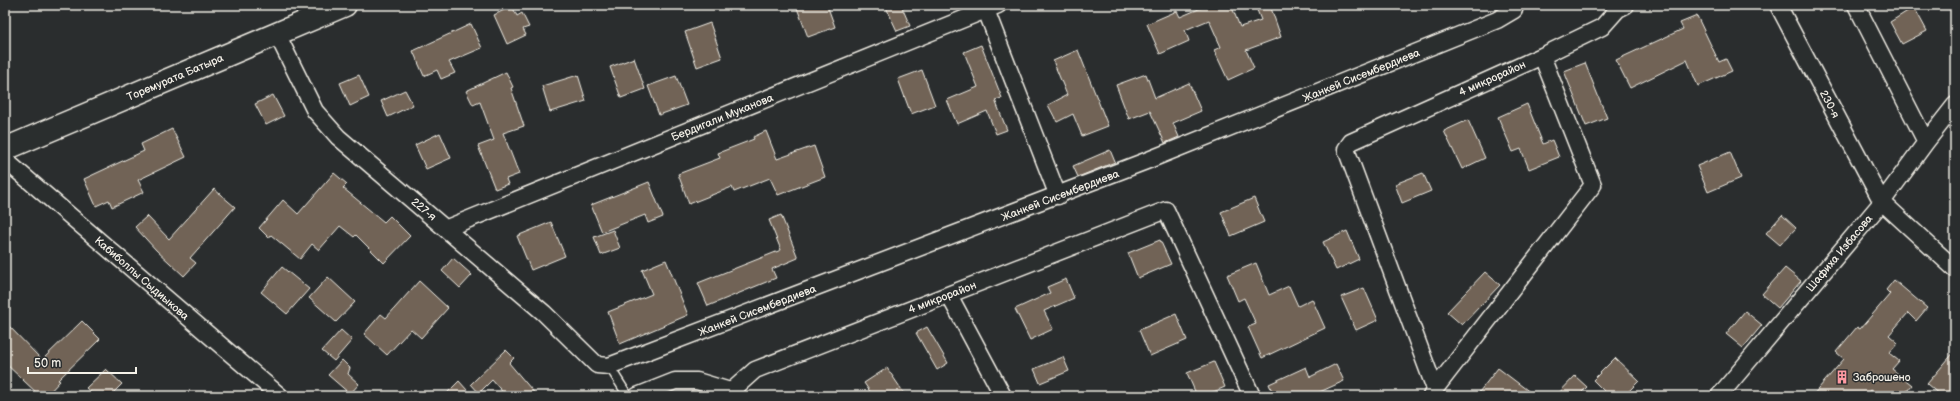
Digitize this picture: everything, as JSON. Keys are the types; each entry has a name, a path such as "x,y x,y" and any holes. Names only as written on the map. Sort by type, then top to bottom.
{"street":[{"name":"Торемурата Батыра","path":"5,149 345,5"},
{"name":"Жанкей Сисембердиева","path":"603,366 1058,196 1497,20 1514,10 1515,5"},
{"name":"4 микрорайон","path":"1433,392 1346,149 1351,142 1542,56 1602,27 1618,9 1626,5"},
{"name":"230-я","path":"1778,5 1882,202 1955,269"},
{"path":"1856,5 1926,142"},
{"path":"989,7 1058,196"},
{"name":"Бердигали Муканова","path":"447,228 989,7"},
{"name":"227-я","path":"277,34 315,111 338,137 447,228 603,366"},
{"path":"1433,392 1593,185 1542,56"},
{"name":"Шафиха Избасова","path":"1719,396 1882,202 1955,105"},
{"name":"Кабиболлы Сыдиыкова","path":"5,160 280,396"},
{"name":"4 микрорайон","path":"728,394 756,370 1166,210 1252,396"},
{"path":"949,295 1003,396"},
{"path":"637,396 675,381 697,381 728,394"}],"lane":[{"path":"603,366 628,396"}],"building":[{"path":"804,5 827,5 835,27 808,37 797,8"},
{"path":"885,5 901,5 910,26 897,31"},
{"path":"1208,5 1231,5 1240,27 1261,20 1255,5 1270,5 1281,37 1246,50 1254,68 1228,80 1214,50 1221,47 1209,20 1185,30 1189,41 1160,54 1147,24 1177,11 1180,17"},
{"path":"512,6 517,16 522,13 529,27 523,29 526,35 507,44 494,15"},
{"path":"1914,7 1927,31 1902,44 1890,22"},
{"path":"1697,16 1719,62 1726,59 1732,71 1698,86 1687,60 1630,88 1616,60 1683,29 1680,23"},
{"path":"710,23 722,58 697,67 685,32"},
{"path":"471,24 482,48 449,62 455,73 441,79 437,70 424,76 413,51"},
{"path":"981,45 1002,98 995,100 1007,130 996,134 987,111 957,124 947,100 978,87 964,52"},
{"path":"1078,50 1108,126 1082,136 1073,114 1057,122 1048,105 1067,95 1053,61"},
{"path":"634,58 645,89 621,98 610,67"},
{"path":"1585,63 1607,118 1586,126 1564,71"},
{"path":"922,70 935,105 911,114 898,79"},
{"path":"506,72 513,87 511,88 524,126 503,133 519,174 506,179 508,184 495,189 478,146 494,140 480,102 473,105 466,91"},
{"path":"1146,74 1155,98 1189,83 1201,111 1173,123 1179,137 1165,143 1150,111 1129,119 1116,85"},
{"path":"359,75 369,97 350,106 340,83"},
{"path":"578,75 586,101 550,112 542,86"},
{"path":"676,76 687,105 659,115 648,86"},
{"path":"405,90 413,105 388,117 381,101"},
{"path":"273,95 284,116 266,125 255,104"},
{"path":"1527,104 1543,144 1552,140 1559,157 1529,169 1521,149 1513,152 1498,117"},
{"path":"1468,120 1485,158 1462,169 1444,131"},
{"path":"172,129 186,157 138,180 144,192 112,207 109,200 96,206 84,179 144,151 141,144"},
{"path":"766,131 777,159 814,146 825,177 778,195 770,178 734,192 732,187 689,204 678,174 720,158 718,153 754,139 753,137"},
{"path":"440,133 451,158 426,169 415,145"},
{"path":"1110,150 1115,162 1078,177 1073,166"},
{"path":"1730,152 1741,178 1708,192 1697,166"},
{"path":"334,173 347,184 343,188 384,222 390,216 410,236 384,263 356,235 354,237 340,226 319,250 312,244 300,259 271,235 269,238 259,228 283,200 298,214"},
{"path":"1423,173 1431,191 1402,203 1395,184"},
{"path":"649,182 663,217 648,223 645,215 602,232 591,205"},
{"path":"214,189 235,207 190,258 196,263 184,276 156,250 135,227 147,216 169,239"},
{"path":"1254,198 1264,222 1231,236 1221,212"},
{"path":"781,215 798,258 772,269 776,278 708,306 698,283 781,250 769,220"},
{"path":"1782,215 1796,228 1780,245 1766,233"},
{"path":"551,222 565,256 531,270 517,236"},
{"path":"613,230 620,248 601,255 594,237"},
{"path":"1347,231 1359,259 1336,270 1323,242"},
{"path":"1160,240 1171,264 1138,278 1128,253"},
{"path":"453,258 472,275 460,288 442,271"},
{"path":"666,260 688,315 620,344 608,312 652,294 642,270"},
{"path":"1256,263 1269,295 1289,286 1298,306 1312,299 1325,328 1262,358 1248,327 1256,324 1244,298 1238,301 1227,275"},
{"path":"282,267 309,289 287,314 261,292"},
{"path":"1785,268 1801,281 1778,308 1762,294"},
{"path":"1485,272 1500,285 1462,325 1447,312"},
{"path":"328,277 355,302 336,322 309,298"},
{"path":"1066,279 1074,298 1044,311 1053,329 1030,340 1015,309 1050,293 1047,287"},
{"path":"1894,280 1927,308 1916,321 1908,313 1889,335 1898,343 1889,353 1899,361 1892,369 1912,385 1903,396 1878,396 1870,390 1865,396 1812,396 1844,359 1836,352 1857,327 1860,329 1890,294 1886,290"},
{"path":"419,281 448,308 421,338 411,329 387,355 364,334 381,314 386,318"},
{"path":"1364,288 1378,320 1356,330 1341,297"},
{"path":"1745,311 1762,325 1743,348 1726,334"},
{"path":"1176,314 1187,340 1150,356 1139,330"},
{"path":"82,321 100,339 58,380 60,381 46,396 40,396 5,363 5,322 42,360"},
{"path":"927,327 948,363 937,370 916,333"},
{"path":"341,330 352,340 334,361 322,351"},
{"path":"506,350 514,358 509,363 537,396 506,396 492,380 479,393 471,384"},
{"path":"1955,351 1955,396 1941,396 1927,384"},
{"path":"1063,357 1069,371 1040,383 1034,369"},
{"path":"1615,358 1639,381 1624,396 1609,396 1593,380"},
{"path":"342,360 350,368 348,374 359,384 350,394 328,375"},
{"path":"1214,362 1225,387 1204,396 1197,396 1187,373"},
{"path":"1336,364 1344,381 1311,396 1274,396 1269,384 1306,367 1310,377"},
{"path":"887,368 906,396 873,396 864,383"},
{"path":"1498,368 1535,396 1476,396"},
{"path":"106,369 122,384 110,396 95,396 86,388"},
{"path":"1575,376 1587,387 1578,396 1556,396"},
{"path":"459,381 467,390 461,396 444,396"}],"place":[{"name":"Заброшено","path":"1842,377"}]}
